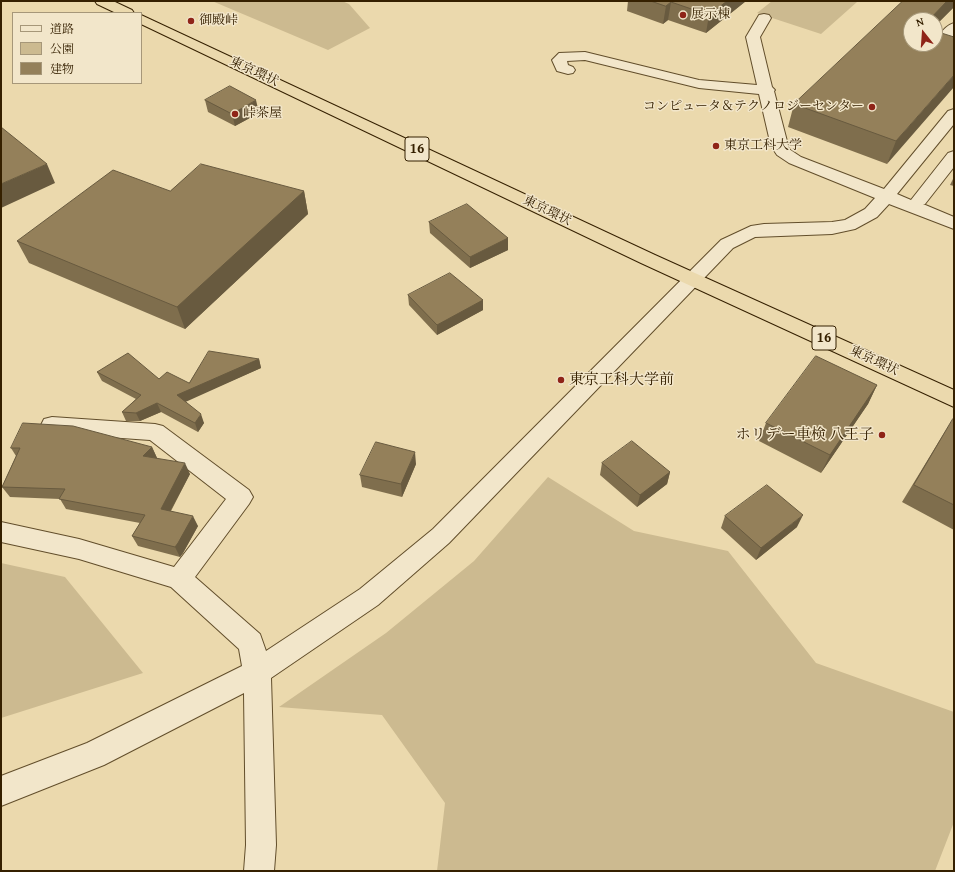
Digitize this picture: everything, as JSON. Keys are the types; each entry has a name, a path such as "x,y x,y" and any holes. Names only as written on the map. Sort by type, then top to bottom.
{"highway":[{"path":"102,1 125,12"},
{"name":"東京環状","path":"142,19 692,280 954,399"}],"street":[{"path":"764,18 753,37 767,90 779,146 782,152 794,160 954,223"},
{"path":"954,27 944,38 954,41"},
{"path":"547,52 566,63 585,56 699,84 767,90"},
{"path":"1,791 94,755 257,672 369,597 441,536 724,248 739,237 751,232 764,230 832,228 849,225 862,219 887,196 954,114"},
{"path":"919,200 954,156"},
{"path":"52,425 155,432 241,497 179,579"},
{"path":"1,532 79,550 179,579 251,643 257,672 261,844 259,871"}],"green space":[{"path":"212,1 342,1 349,4 370,28 328,50"},
{"path":"772,1 857,2 821,34 757,13"},
{"path":"548,477 634,531 728,551 816,663 954,712 954,822 935,871 437,871 445,803 382,715 279,707 386,633 474,561"},
{"path":"1,563 65,577 143,673 1,718"}],"building":[{"path":"651,1 727,1 709,15 671,2 666,6"},
{"name":"コンピュータ＆テクノロジーセンター","path":"903,1 947,1 937,12 903,12 903,52 943,52 943,34 954,37 954,75 896,141 794,104"},
{"path":"230,86 256,100 232,114 205,100"},
{"path":"1,127 47,164 1,184"},
{"path":"201,164 304,191 177,307 17,241 113,170 170,191"},
{"path":"467,204 508,238 470,257 429,222"},
{"path":"450,273 483,300 437,325 408,295"},
{"path":"209,351 259,359 177,395 201,414 195,423 157,403 136,413 122,412 141,395 97,372 128,353 159,379 167,372 189,383"},
{"path":"816,356 877,385 830,455 766,423"},
{"path":"953,419 954,420 954,505 914,485"},
{"path":"23,423 73,426 152,447 143,456 185,463 161,509 193,516 175,547 132,536 145,515 59,499 65,489 2,487 20,448 11,448"},
{"path":"632,441 670,472 640,495 602,463"},
{"path":"376,442 415,452 401,484 360,475"},
{"path":"767,485 803,515 761,548 725,516"}],"place":[{"name":"展示棟","path":"683,15"},
{"name":"御殿峠","path":"191,21"},
{"name":"コンピュータ＆テクノロジーセンター","path":"872,107"},
{"name":"峠茶屋","path":"235,114"},
{"name":"東京工科大学","path":"716,146"},
{"name":"東京工科大学前","path":"561,380"},
{"name":"ホリデー車検 八王子","path":"882,435"}]}
